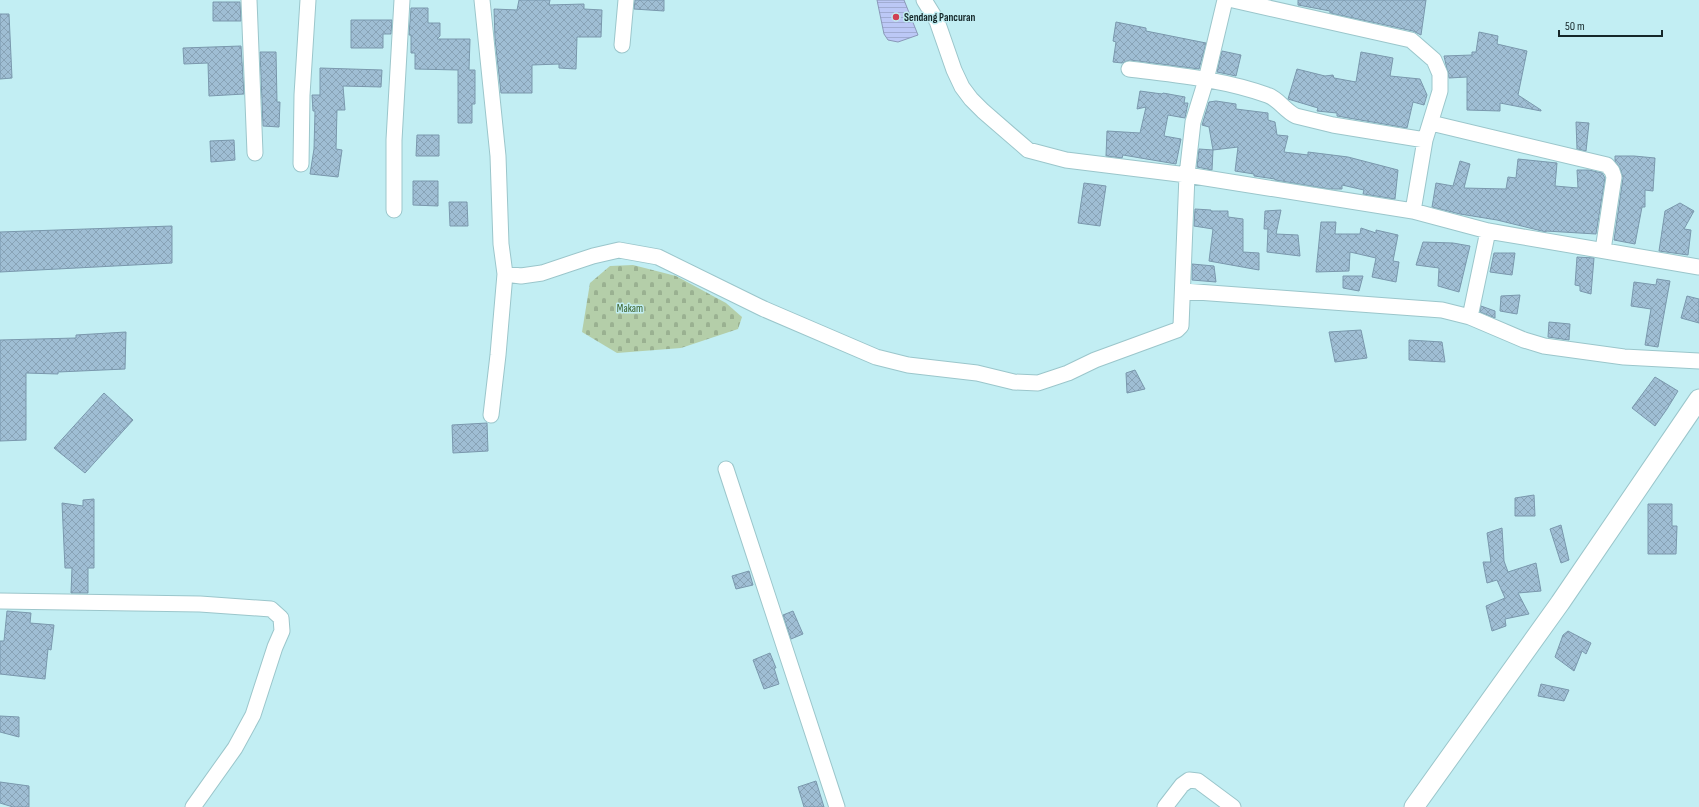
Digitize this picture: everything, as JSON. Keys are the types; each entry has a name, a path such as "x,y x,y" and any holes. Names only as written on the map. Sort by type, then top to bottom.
{"street":[{"path":"249,0 255,153"},
{"path":"301,164 302,95 308,0"},
{"path":"394,210 394,140 402,0"},
{"path":"482,0 489,82 498,156 501,244 505,274 491,415"},
{"path":"622,45 626,0"},
{"path":"924,0 937,21 954,70 962,87 983,111 1028,150 1066,160 1187,175 1413,211 1488,231 1699,266"},
{"path":"505,274 521,276 542,273 593,256 619,250 658,257 764,309 876,358 908,365 977,373 1014,382 1038,383 1068,373 1095,360 1177,330 1181,326 1187,175 1193,122 1206,80 1225,0"},
{"path":"1233,0 1411,40 1434,60 1440,74 1440,91 1425,140 1413,211"},
{"path":"1129,69 1230,84 1267,95 1277,100 1296,116 1333,125 1425,140"},
{"path":"1431,123 1607,164 1614,177 1603,250"},
{"path":"1470,317 1488,231"},
{"path":"1183,291 1434,309 1470,317 1524,340 1544,346 1624,357 1699,361"},
{"path":"1414,807 1573,584 1699,399"},
{"path":"726,469 837,807"},
{"path":"0,601 200,604 271,608 281,618 282,631 274,647 253,715 235,748 193,807"},
{"path":"1165,807 1182,785 1189,780 1198,781 1233,807"}],"green space":[{"name":"Makam","path":"633,265 676,276 726,303 742,317 738,329 681,348 617,353 582,332 590,283 610,266"}],"water":[{"name":"Sendang Pancuran","path":"877,0 904,0 918,35 898,42 888,40 884,34"}],"building":[{"path":"519,0 550,0 549,5 584,4 584,9 602,10 601,37 577,37 576,69 559,68 559,64 532,65 532,93 501,93 495,39 494,9 517,10"},
{"path":"635,0 664,0 664,11 634,9"},
{"path":"1298,0 1426,0 1421,35 1413,31 1330,13 1330,11 1298,5"},
{"path":"213,2 240,2 241,21 213,21"},
{"path":"411,8 428,8 428,23 440,23 440,36 437,39 470,39 469,70 475,70 475,104 472,104 472,123 458,123 458,70 415,69 415,53 411,53 411,35 409,35"},
{"path":"0,14 9,14 12,78 0,79"},
{"path":"351,20 392,20 391,34 383,34 383,48 351,48"},
{"path":"1116,22 1146,28 1146,31 1206,43 1199,69 1130,60 1122,63 1113,62 1116,42 1113,41"},
{"path":"1479,32 1498,36 1497,44 1527,51 1518,95 1541,111 1500,103 1500,111 1467,110 1467,77 1449,78 1444,56 1472,55 1472,52 1476,52"},
{"path":"241,46 244,94 209,96 208,63 184,64 183,48"},
{"path":"1222,51 1241,55 1236,76 1217,72"},
{"path":"260,52 276,52 277,102 280,102 279,127 263,126"},
{"path":"1361,52 1393,58 1390,76 1420,79 1427,95 1424,105 1413,102 1407,128 1337,116 1337,113 1317,111 1318,108 1288,99 1297,69 1325,76 1333,75 1334,78 1356,82"},
{"path":"320,68 382,70 381,87 343,86 345,110 337,110 336,149 342,150 338,177 310,174 314,149 315,111 313,111 312,95 320,95"},
{"path":"1140,91 1185,97 1184,103 1188,103 1185,118 1168,115 1164,136 1181,139 1176,164 1123,155 1122,158 1106,156 1107,131 1140,133 1146,107 1137,109"},
{"path":"1216,101 1236,104 1236,109 1268,113 1268,120 1275,122 1277,135 1288,136 1284,152 1308,155 1308,152 1348,157 1398,170 1395,199 1363,194 1364,190 1342,185 1342,189 1329,189 1254,176 1254,174 1235,171 1238,147 1213,150 1209,127 1202,125 1209,102"},
{"path":"1576,122 1589,123 1586,151 1577,149"},
{"path":"417,135 439,135 439,156 416,156"},
{"path":"234,140 235,160 211,162 210,141"},
{"path":"1199,149 1213,150 1212,170 1197,167"},
{"path":"1615,156 1655,158 1653,191 1645,190 1645,207 1642,207 1635,244 1614,240 1623,178 1620,168 1615,161"},
{"path":"1518,159 1557,163 1555,186 1578,188 1577,170 1589,170 1602,173 1605,178 1596,234 1546,232 1497,220 1460,214 1432,207 1436,183 1453,186 1460,161 1470,164 1464,188 1506,189 1508,177 1516,178"},
{"path":"413,181 438,181 438,206 413,205"},
{"path":"1084,183 1106,186 1100,226 1078,223"},
{"path":"449,202 467,202 468,226 450,226"},
{"path":"1680,203 1694,211 1684,229 1691,230 1688,255 1659,251 1665,211"},
{"path":"1195,209 1228,211 1228,217 1243,219 1243,252 1259,253 1259,270 1209,261 1213,229 1194,226"},
{"path":"1281,210 1276,234 1298,235 1300,256 1267,252 1268,229 1264,229 1265,211"},
{"path":"1321,222 1336,222 1335,234 1360,234 1361,228 1376,233 1376,230 1398,235 1393,261 1399,262 1396,282 1372,277 1376,258 1350,252 1349,271 1316,272"},
{"path":"172,226 172,263 0,272 0,232"},
{"path":"1423,242 1453,243 1470,246 1459,292 1438,286 1439,268 1416,265"},
{"path":"1494,253 1515,253 1512,275 1490,272"},
{"path":"1577,257 1594,258 1591,294 1580,291 1580,286 1575,285"},
{"path":"1192,264 1214,266 1216,282 1192,280"},
{"path":"1343,276 1363,276 1359,291 1343,288"},
{"path":"1657,279 1670,281 1658,347 1645,345 1651,309 1631,306 1634,282 1656,285"},
{"path":"1520,295 1517,314 1500,311 1501,296"},
{"path":"1687,296 1699,299 1699,323 1681,318"},
{"path":"1481,306 1495,311 1495,318 1480,312"},
{"path":"1549,322 1570,324 1569,340 1548,337"},
{"path":"1361,330 1367,358 1335,362 1329,332"},
{"path":"126,332 125,369 58,372 58,374 26,373 26,440 0,441 0,340 76,338 76,335"},
{"path":"1409,340 1442,342 1445,362 1409,360"},
{"path":"1135,370 1145,389 1127,393 1126,373"},
{"path":"1655,377 1678,391 1655,426 1632,408"},
{"path":"104,393 133,420 85,473 54,448"},
{"path":"487,423 488,451 453,453 452,425"},
{"path":"1534,495 1535,516 1515,516 1515,498"},
{"path":"94,499 94,568 88,568 88,593 71,593 72,568 65,568 62,503 83,506 83,500"},
{"path":"1648,504 1672,504 1672,526 1677,526 1676,554 1648,554"},
{"path":"1561,525 1569,560 1561,563 1550,529"},
{"path":"1502,528 1504,561 1508,572 1536,563 1541,591 1518,593 1529,614 1505,619 1506,626 1492,631 1486,606 1505,598 1497,580 1487,583 1483,562 1491,562 1487,533"},
{"path":"749,571 753,585 736,589 732,576"},
{"path":"7,611 31,613 30,623 54,625 51,650 48,649 45,679 0,674 0,641 4,641"},
{"path":"793,611 803,634 791,639 783,615"},
{"path":"1568,631 1591,643 1586,654 1582,651 1574,671 1555,657 1563,635"},
{"path":"770,653 776,668 774,668 779,684 764,689 753,660"},
{"path":"1541,684 1569,690 1564,701 1538,696"},
{"path":"0,716 19,717 19,737 0,732"},
{"path":"816,781 824,807 804,807 798,787"},
{"path":"0,782 29,786 29,807 13,807 0,803"}],"place":[{"name":"Sendang Pancuran","path":"896,17"}]}
